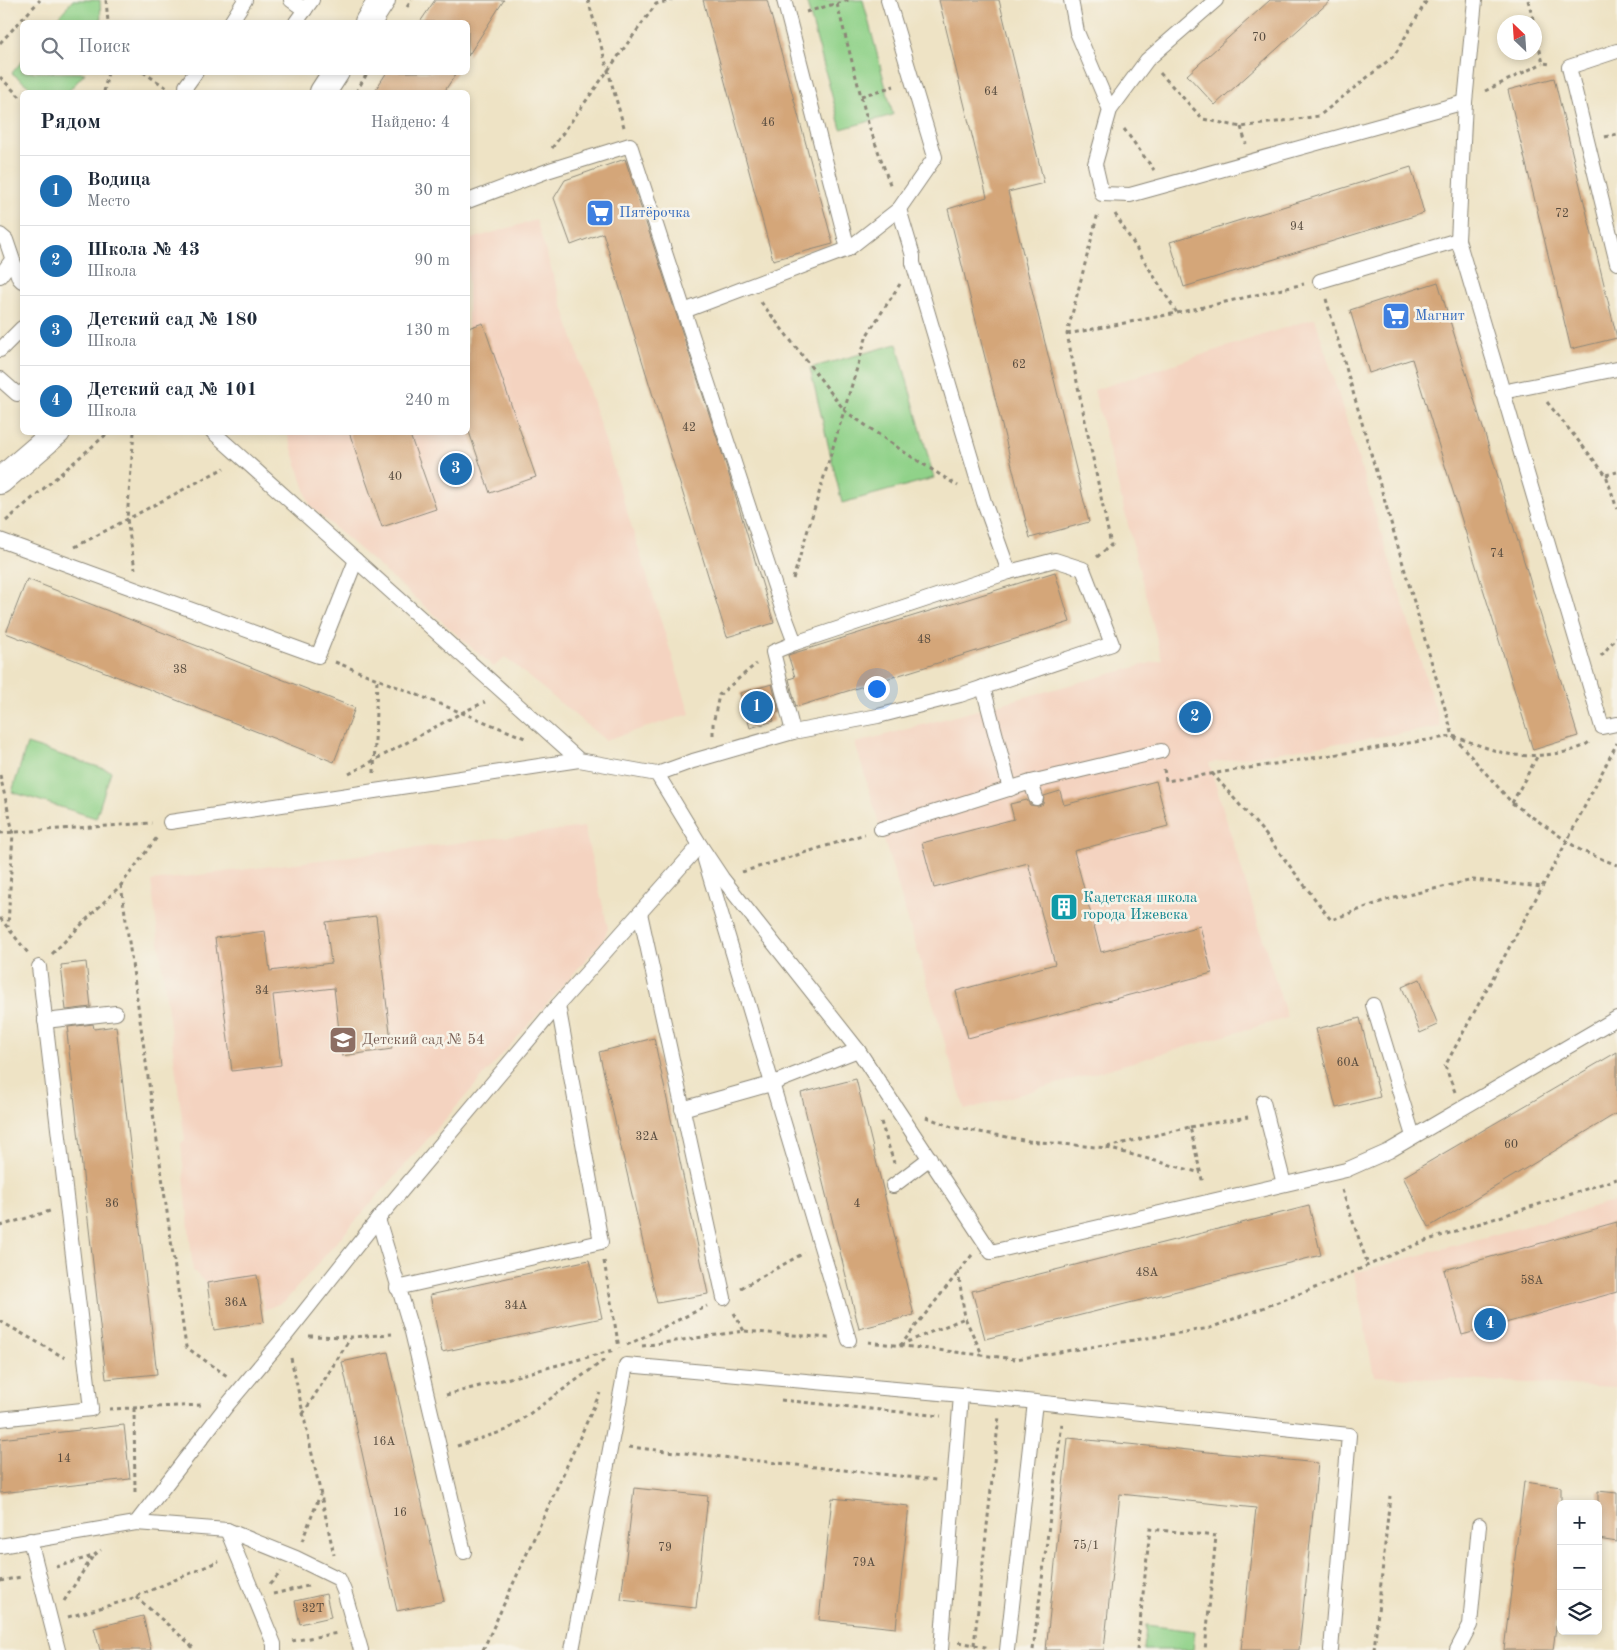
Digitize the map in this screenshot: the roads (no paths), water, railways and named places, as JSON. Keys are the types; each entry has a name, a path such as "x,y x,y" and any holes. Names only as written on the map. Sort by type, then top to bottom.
{"street":[{"path":"369,20 382,0"},
{"path":"324,90 334,75"},
{"path":"0,481 54,435"}],"lane":[{"path":"232,20 245,0"},
{"path":"291,0 309,5 298,20"},
{"path":"784,0 848,249"},
{"path":"684,311 848,249 899,209 935,156 888,0"},
{"path":"1071,0 1077,32 1110,110"},
{"path":"1216,0 1147,60 1110,110 1095,164 1102,194 1130,195 1465,102"},
{"path":"1475,0 1465,102 1458,240 1602,727 1617,724"},
{"path":"1617,51 1569,67 1617,263"},
{"path":"186,86 194,75"},
{"path":"470,200 550,170 630,145 795,643"},
{"path":"899,209 913,256 913,263 984,502 1010,572"},
{"path":"0,235 6,240 20,280"},
{"path":"1320,281 1458,240"},
{"path":"0,276 12,260"},
{"path":"0,350 20,330"},
{"path":"1502,392 1617,369"},
{"path":"0,380 17,394 20,393"},
{"path":"216,435 579,760"},
{"path":"0,540 318,656 356,560"},
{"path":"170,822 579,760 657,774 793,732 878,716 960,695 1112,644 1083,569 1055,560 1010,572 773,652 793,732"},
{"path":"983,687 1010,789"},
{"path":"881,829 1031,782 1160,751"},
{"path":"657,774 722,878 858,1050 991,1252 1346,1170 1389,1151 1617,1018"},
{"path":"1031,782 1036,798"},
{"path":"136,1523 228,1404 286,1335 378,1219 558,1005 700,845"},
{"path":"700,845 849,1340"},
{"path":"640,913 724,1298"},
{"path":"0,1419 91,1410 39,967"},
{"path":"397,1288 601,1242 558,1005"},
{"path":"1373,1005 1413,1136"},
{"path":"45,1021 116,1013"},
{"path":"682,1109 771,1084 858,1050"},
{"path":"1264,1108 1284,1184"},
{"path":"893,1186 930,1158"},
{"path":"378,1219 397,1288 412,1332 464,1552"},
{"path":"572,1650 626,1364 1035,1402 1349,1435 1331,1650"},
{"path":"942,1645 961,1395"},
{"path":"1007,1650 1035,1402"},
{"path":"0,1546 136,1523 227,1530 296,1558 339,1579 361,1650"},
{"path":"1458,1650 1470,1625 1479,1525"},
{"path":"227,1530 274,1647"},
{"path":"30,1540 58,1650"}],"place":[{"name":"Пятёрочка","path":"600,213"},
{"name":"Магнит","path":"1396,316"},
{"name":"Детский сад № 180","path":"456,469"},
{"name":"Водица","path":"757,707"},
{"name":"Школа № 43","path":"1195,717"},
{"name":"Кадетская школа города Ижевска","path":"1064,907"},
{"name":"Детский сад № 54","path":"343,1040"},
{"name":"Детский сад № 101","path":"1490,1324"}]}
